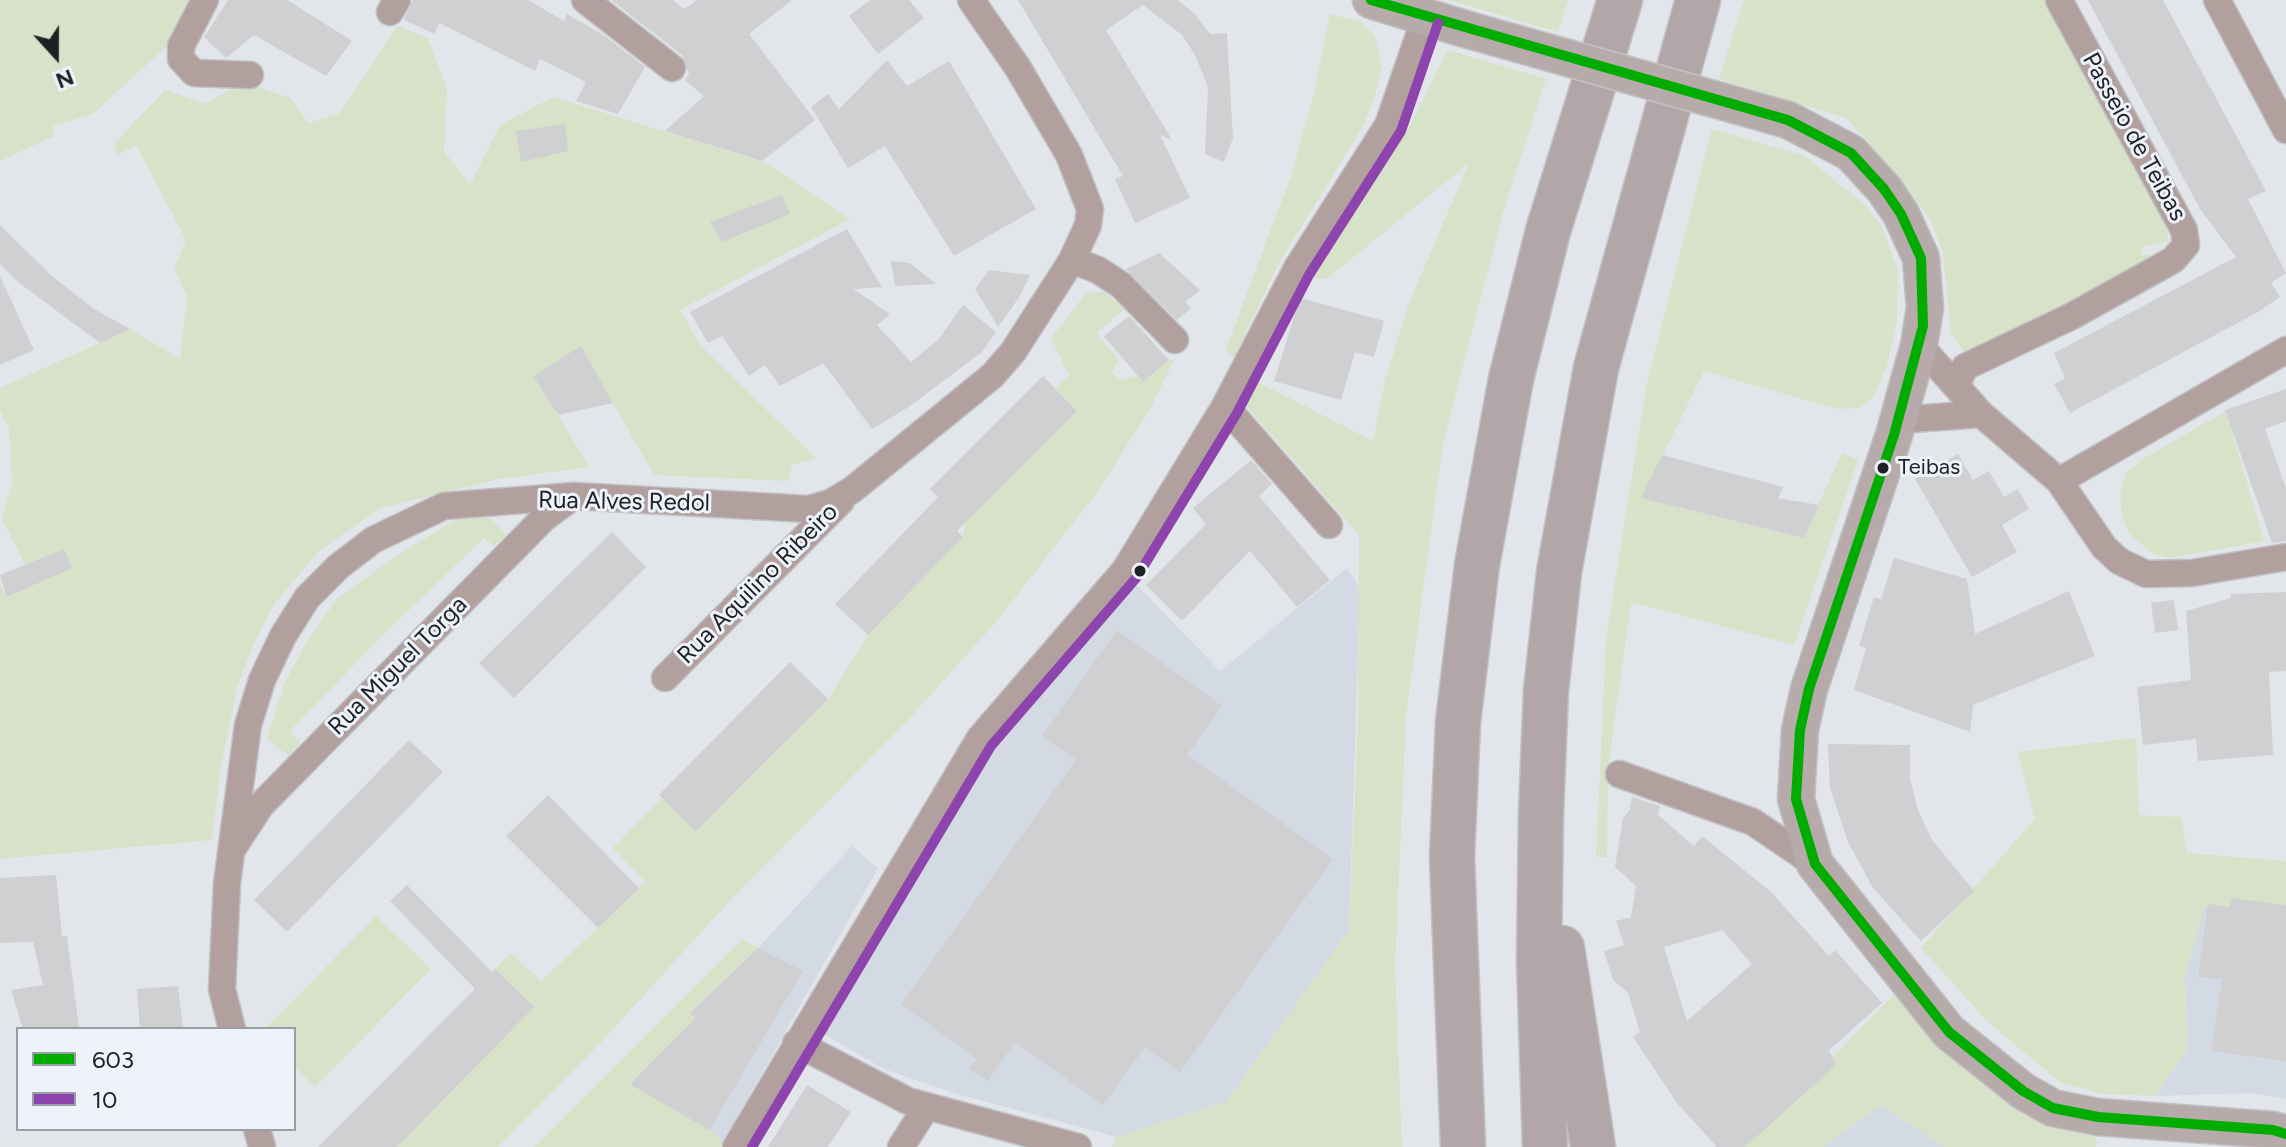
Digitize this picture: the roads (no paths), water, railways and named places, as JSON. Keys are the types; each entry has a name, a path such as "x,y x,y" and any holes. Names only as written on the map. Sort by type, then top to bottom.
{"highway":[{"path":"1463,1147 1452,857 1458,722 1477,565 1518,349 1548,231 1620,0"},
{"path":"1545,1147 1539,961 1541,812 1550,645 1574,474 1596,368 1698,0"},
{"path":"1541,812 1593,1147"}],"street":[{"path":"205,0 181,46 181,59 194,73 250,75"},
{"path":"585,0 672,68"},
{"name":"Rua Alves Redol","path":"232,1027 222,989 227,883 248,725 262,680 307,598 338,567 373,540 444,506 574,496 809,509 830,503 852,490 992,376 1013,352 1072,260 1088,225 1090,209 1085,192 1050,122 971,0"},
{"path":"1371,0 1788,120 1851,153 1901,214 1921,258 1925,308 1919,345 1898,420 1809,689 1800,730 1796,799 1815,864"},
{"name":"Passeio de Teibas","path":"1956,386 1965,367 2072,316 2173,260 2186,245 2184,230 2059,0"},
{"path":"2217,0 2286,130"},
{"path":"736,1147 980,738 1125,570 1225,406 1297,268 1388,125 1425,18"},
{"path":"1072,260 1098,270 1121,285 1175,340"},
{"path":"1919,345 1981,414 2059,481 2104,547 2119,561 2146,574 2192,573 2286,557"},
{"path":"2059,481 2286,350"},
{"path":"1225,406 1329,525"},
{"path":"1898,420 1981,414"},
{"name":"Rua Aquilino Ribeiro","path":"665,678 852,490"},
{"name":"Rua Miguel Torga","path":"233,848 272,794 544,518 574,496"},
{"path":"1619,774 1753,822 1815,864 1949,1032 2023,1091 2053,1108 2098,1117 2273,1130 2286,1134"},
{"path":"796,1043 908,1101 1078,1147"},
{"path":"901,1147 927,1106"}],"place":[{"name":"Teibas","path":"1883,468"}]}
